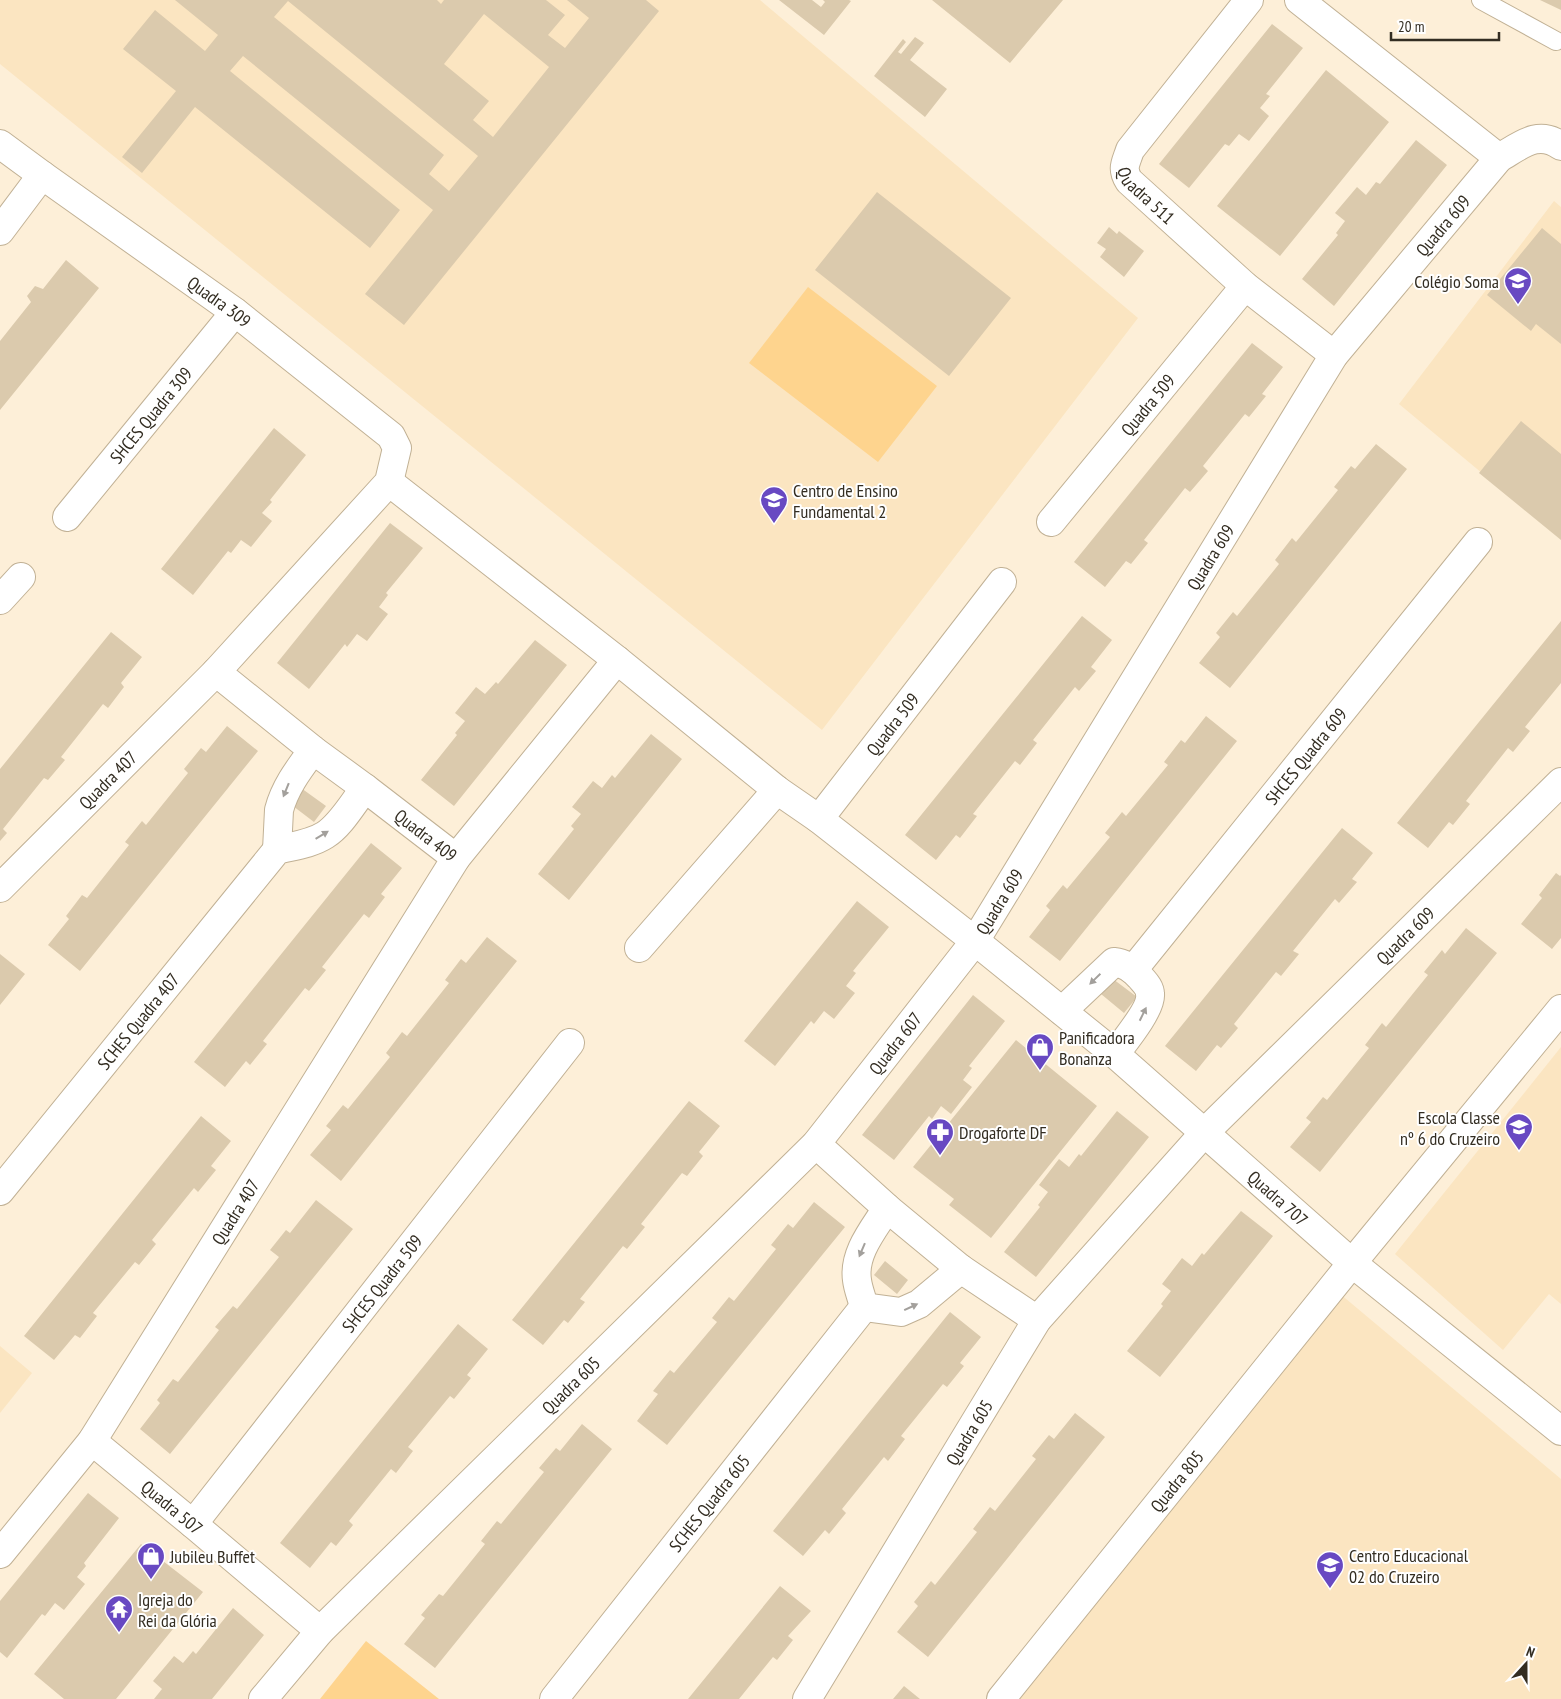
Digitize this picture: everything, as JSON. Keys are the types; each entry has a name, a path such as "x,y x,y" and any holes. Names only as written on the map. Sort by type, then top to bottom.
{"street":[{"name":"Quadra 511","path":"1249,0 1130,150 1124,167 1124,173 1129,181 1245,286 1334,355"},
{"path":"1299,0 1499,158"},
{"name":"Quadra 609","path":"1561,146 1549,139 1533,139 1499,158 1334,355 975,941 1115,1054 1205,1132 1561,782"},
{"name":"Quadra 309","path":"0,144 42,176 235,312 391,436 397,448 389,482"},
{"path":"0,231 42,176"},
{"name":"Quadra 509","path":"1051,522 1245,286"},
{"name":"SHCES Quadra 309","path":"67,517 235,312"},
{"path":"216,672 389,482 617,660 777,790 819,819 975,941"},
{"name":"SHCES Quadra 609","path":"1134,970 1478,542"},
{"path":"0,600 21,577"},
{"name":"Quadra 509","path":"819,819 1002,582"},
{"name":"Quadra 409","path":"216,672 313,750 456,858 617,660"},
{"name":"Quadra 407","path":"0,888 216,672"},
{"path":"313,750 289,782 280,804 277,850 326,835 365,788"},
{"path":"639,948 777,790"},
{"name":"SCHES Quadra 407","path":"0,1191 277,850"},
{"name":"Quadra 407","path":"0,1554 92,1441 456,858"},
{"name":"Quadra 607","path":"816,1144 975,941"},
{"path":"1062,1011 1114,962 1119,962 1134,970 1149,988 1150,998 1138,1024 1115,1054"},
{"name":"Quadra 805","path":"1001,1699 1352,1263 1561,1009"},
{"name":"SHCES Quadra 509","path":"194,1524 570,1043"},
{"path":"816,1144 887,1208 961,1269 1037,1320 1205,1132"},
{"name":"Quadra 707","path":"1205,1132 1352,1263"},
{"name":"Quadra 605","path":"263,1699 320,1631 816,1144"},
{"path":"887,1208 862,1248 857,1265 857,1279 864,1306 901,1312 919,1304 961,1269"},
{"path":"1352,1263 1561,1431"},
{"name":"SCHES Quadra 605","path":"554,1699 864,1306"},
{"name":"Quadra 605","path":"807,1699 1037,1320"},
{"name":"Quadra 507","path":"92,1441 194,1524 320,1631"}],"lane":[{"path":"1480,0 1556,41"}],"shaded area":[{"name":"Centro de Ensino Fundamental 2","path":"0,0 760,0 1138,318 822,730 0,64"},
{"name":"Colégio Soma","path":"1554,201 1561,207 1561,539 1399,404"},
{"path":"808,287 937,386 878,462 749,363"},
{"name":"Escola Classe nº 6 do Cruzeiro","path":"1561,1047 1561,1304 1549,1294 1503,1350 1395,1254"},
{"name":"Centro Educacional 02 do Cruzeiro","path":"1339,1293 1561,1479 1561,1699 1011,1699"},
{"path":"0,1346 32,1373 0,1413"},
{"path":"366,1641 439,1699 320,1699"}],"building":[{"path":"175,0 437,0 441,4 444,0 546,0 565,15 548,35 565,48 589,18 567,0 646,0 659,11 404,325 365,294 433,210 243,56 230,71 400,210 370,248 195,107 142,173 122,157 176,91 123,49 155,10 205,51 218,35","holes":["288,1 478,156 449,191 429,174 444,155 274,17","484,14 549,67 493,137 473,120 489,101 444,64"]},
{"path":"779,0 812,0 821,7 825,2 823,0 851,1 824,35"},
{"path":"932,0 1063,0 1010,63"},
{"path":"1540,0 1561,0 1561,10"},
{"path":"1272,24 1303,48 1266,94 1270,96 1260,108 1269,116 1249,141 1239,134 1229,146 1225,144 1189,188 1159,164"},
{"path":"915,37 924,43 910,60 947,89 925,117 874,76 903,39 906,42 898,52 901,54"},
{"path":"1326,70 1389,122 1280,256 1217,206"},
{"path":"1416,140 1447,165 1334,306 1302,279 1338,235 1336,233 1345,221 1335,213 1357,187 1366,195 1376,182 1380,184"},
{"path":"877,192 1011,298 949,376 815,270"},
{"path":"1109,227 1117,234 1119,231 1144,251 1124,277 1100,257 1106,249 1097,243"},
{"path":"1542,228 1561,244 1561,344 1536,324 1531,331 1487,295"},
{"path":"66,260 99,288 0,410 0,341 31,302 27,296 35,286 43,289"},
{"path":"1252,343 1283,367 1262,394 1266,396 1249,417 1245,414 1203,466 1208,471 1190,492 1185,488 1144,540 1148,543 1131,564 1126,561 1105,587 1074,562"},
{"path":"1521,421 1561,454 1561,540 1479,473"},
{"path":"274,428 306,455 262,513 272,521 251,547 241,540 231,553 228,551 193,595 161,569"},
{"path":"1376,444 1407,469 1230,688 1199,663 1220,637 1216,633 1233,612 1237,616 1279,564 1275,560 1292,538 1296,542 1338,490 1334,487 1351,466 1355,469"},
{"path":"390,523 423,548 386,593 388,595 379,607 388,614 367,641 357,634 347,647 345,644 309,689 277,663"},
{"path":"1082,616 1112,640 1091,667 1096,671 1079,691 1075,687 1033,740 1037,743 1020,765 1015,761 973,814 977,816 960,838 956,835 936,860 905,835"},
{"path":"1561,621 1561,683 1525,727 1530,731 1513,752 1508,748 1466,801 1470,804 1453,825 1449,822 1428,848 1397,823"},
{"path":"111,632 142,657 121,683 124,687 108,708 103,704 61,757 65,760 48,780 44,778 3,829 7,833 0,841 0,769"},
{"path":"535,640 567,665 454,806 421,780 457,735 455,733 465,721 455,713 476,687 485,694 496,682 498,684"},
{"path":"1206,716 1237,741 1060,961 1029,937 1050,910 1046,906 1063,885 1067,889 1110,837 1105,833 1122,812 1126,816 1168,765 1164,762 1181,740 1185,743"},
{"path":"227,726 258,751 80,971 48,945 69,919 66,916 82,895 87,898 129,845 125,842 142,821 146,825 188,773 184,769 201,748 206,752"},
{"path":"651,734 682,759 569,900 538,874 574,829 571,826 581,814 572,807 593,781 602,788 612,775 615,778"},
{"path":"301,788 326,806 314,822 289,803"},
{"path":"1342,828 1373,853 1352,879 1357,882 1339,903 1335,899 1293,951 1299,954 1281,976 1276,972 1234,1024 1238,1028 1221,1048 1217,1045 1196,1071 1165,1046"},
{"path":"371,843 402,868 381,894 385,897 369,918 364,914 322,967 326,970 309,991 305,988 263,1041 267,1044 250,1065 246,1061 225,1087 194,1062"},
{"path":"1556,873 1561,875 1561,938 1552,949 1521,924 1542,898 1539,895"},
{"path":"857,901 889,927 853,971 856,973 846,986 855,993 834,1019 824,1011 814,1024 811,1021 775,1066 744,1041"},
{"path":"1466,928 1497,953 1320,1172 1290,1147 1311,1122 1306,1118 1323,1097 1327,1100 1369,1048 1365,1045 1382,1023 1386,1027 1428,975 1424,972 1442,950 1445,954"},
{"path":"487,937 517,961 341,1181 310,1155 331,1130 326,1126 343,1105 348,1109 390,1057 386,1053 402,1032 407,1036 449,983 445,980 461,959 466,963"},
{"path":"0,954 25,974 0,1005"},
{"path":"1113,979 1137,997 1124,1013 1101,994"},
{"path":"973,995 1005,1021 969,1066 972,1068 963,1080 972,1087 951,1114 941,1106 932,1119 929,1116 894,1160 862,1135"},
{"path":"1016,1040 1097,1106 991,1238 949,1205 954,1199 913,1167"},
{"path":"689,1101 720,1126 699,1152 703,1156 687,1176 682,1173 641,1224 645,1227 627,1249 623,1246 580,1299 585,1302 568,1323 564,1320 543,1345 512,1320"},
{"path":"1117,1111 1149,1137 1036,1277 1004,1252 1040,1207 1038,1205 1048,1192 1039,1185 1059,1159 1069,1167 1079,1154 1081,1156"},
{"path":"201,1116 231,1141 211,1166 216,1170 198,1192 194,1188 152,1240 156,1244 139,1265 135,1262 93,1313 97,1316 80,1338 75,1335 54,1360 24,1336"},
{"path":"316,1200 353,1229 170,1454 140,1429 160,1403 157,1400 173,1379 178,1382 219,1330 215,1327 233,1306 237,1309 279,1257 270,1250 286,1230 290,1233"},
{"path":"814,1202 845,1227 667,1445 637,1421 658,1394 653,1391 670,1370 674,1373 717,1322 712,1318 729,1297 734,1301 776,1249 771,1245 788,1224 793,1228"},
{"path":"1241,1211 1273,1236 1160,1377 1127,1351 1163,1306 1161,1304 1171,1291 1162,1284 1182,1258 1192,1266 1202,1253 1204,1255"},
{"path":"885,1261 908,1280 897,1294 874,1275"},
{"path":"950,1312 981,1337 960,1363 964,1366 947,1387 943,1384 901,1436 905,1439 888,1461 884,1457 842,1509 846,1513 829,1534 825,1530 803,1556 773,1531"},
{"path":"458,1324 488,1349 467,1375 471,1378 454,1399 450,1396 408,1447 413,1451 396,1473 391,1469 349,1521 353,1525 336,1546 331,1542 310,1568 280,1543"},
{"path":"1075,1413 1105,1437 928,1657 897,1632 918,1606 914,1602 931,1581 935,1585 977,1532 973,1529 990,1507 995,1511 1036,1459 1032,1456 1049,1435 1054,1439"},
{"path":"582,1424 612,1449 435,1668 404,1644 425,1618 421,1615 439,1594 443,1596 485,1544 481,1541 497,1521 501,1524 544,1472 539,1468 556,1448 560,1451"},
{"path":"88,1493 119,1518 84,1563 86,1566 77,1577 85,1584 64,1610 55,1603 45,1616 42,1614 7,1658 0,1652 0,1601"},
{"name":"Igreja do Rei da Glória","path":"141,1544 203,1592 116,1699 64,1699 34,1674"},
{"path":"780,1586 811,1611 788,1636 793,1640 777,1660 773,1657 739,1699 688,1699"},
{"path":"233,1608 264,1635 212,1699 154,1699 162,1689 153,1681 174,1656 183,1663 193,1651 196,1654"},
{"path":"904,1686 920,1699 893,1699"}],"place":[{"name":"Colégio Soma","path":"1518,305"},
{"name":"Centro de Ensino Fundamental 2","path":"774,524"},
{"name":"Panificadora Bonanza","path":"1040,1071"},
{"name":"Escola Classe nº 6 do Cruzeiro","path":"1519,1151"},
{"name":"Drogaforte DF","path":"940,1156"},
{"name":"Jubileu Buffet","path":"151,1580"},
{"name":"Centro Educacional 02 do Cruzeiro","path":"1330,1589"},
{"name":"Igreja do Rei da Glória","path":"119,1633"}]}
